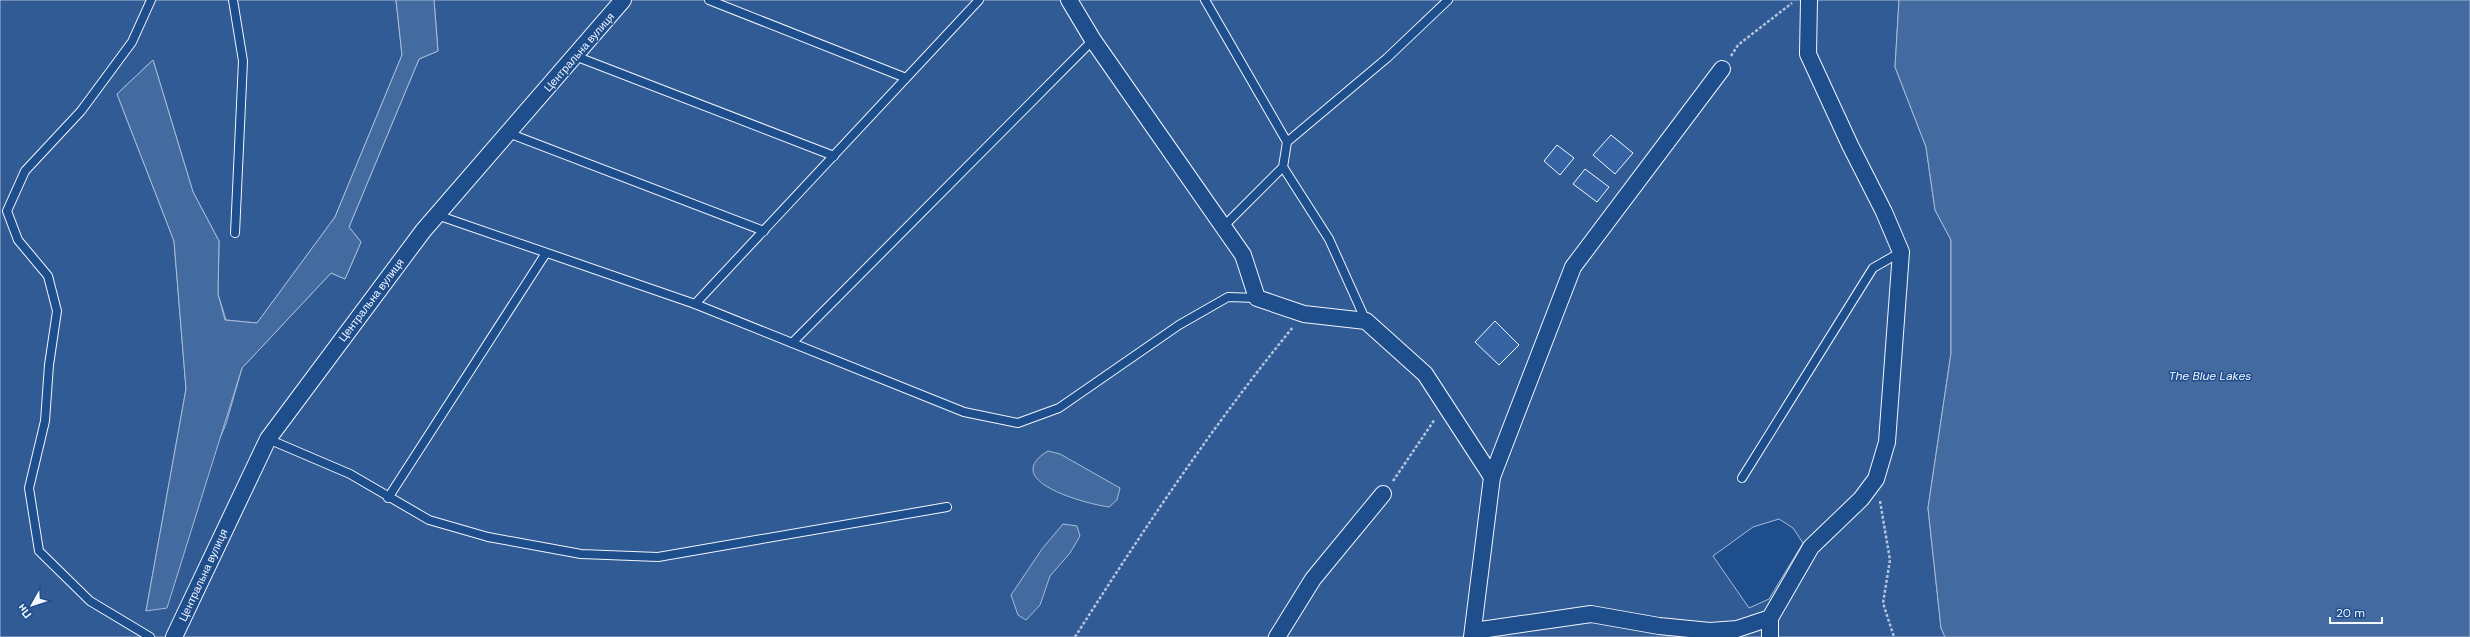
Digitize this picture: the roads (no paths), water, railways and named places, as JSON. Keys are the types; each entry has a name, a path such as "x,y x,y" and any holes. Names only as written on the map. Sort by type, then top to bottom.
{"street":[{"name":"Центральна вулиця","path":"174,637 268,439 437,215 623,0"},
{"path":"1069,0 1093,40 1243,255 1258,298 1304,314 1366,321 1425,374 1446,402 1492,478"},
{"path":"1770,637 1770,618 1811,547 1861,499 1876,479 1887,442 1901,252 1884,212 1850,145 1808,54 1809,0"},
{"path":"1722,69 1573,268 1492,478 1473,634 1591,614 1715,634 1737,629 1770,618"},
{"path":"1277,637 1313,579 1383,494"}],"lane":[{"path":"150,637 90,601 39,552 28,488 45,421 49,365 57,311 48,276 18,240 8,212 25,170 81,111 132,42 151,0"},
{"path":"233,0 243,61 235,233"},
{"path":"709,0 906,78"},
{"path":"695,304 978,0"},
{"path":"1205,0 1287,142"},
{"path":"1223,227 1282,167 1287,142 1387,58 1448,0"},
{"path":"792,343 1093,40"},
{"path":"575,56 834,156"},
{"path":"508,133 764,231"},
{"path":"1282,167 1329,239 1366,321"},
{"path":"437,215 695,304 964,412 1018,423 1059,408 1179,326 1228,297 1258,298"},
{"path":"1742,478 1872,268 1901,252"},
{"path":"388,498 546,253"},
{"path":"268,439 350,474 388,498 429,520 488,537 581,554 658,557 947,507"}],"water":[{"path":"396,0 434,0 438,51 419,59 349,227 361,242 345,279 331,273 242,368 167,608 146,611 186,389 174,241 117,94 153,60 193,192 219,241 218,294 225,320 257,323 335,217 402,55"},
{"name":"The Blue Lakes","path":"1899,0 2470,0 2470,637 1945,637 1941,628 1928,508 1951,353 1951,240 1935,210 1926,147 1895,67"},
{"path":"1048,451 1060,454 1120,488 1117,500 1109,507 1098,505 1067,496 1040,481 1033,472 1035,462"},
{"path":"1063,524 1077,526 1080,536 1070,553 1050,576 1040,605 1026,620 1018,615 1011,595 1042,549"}]}
